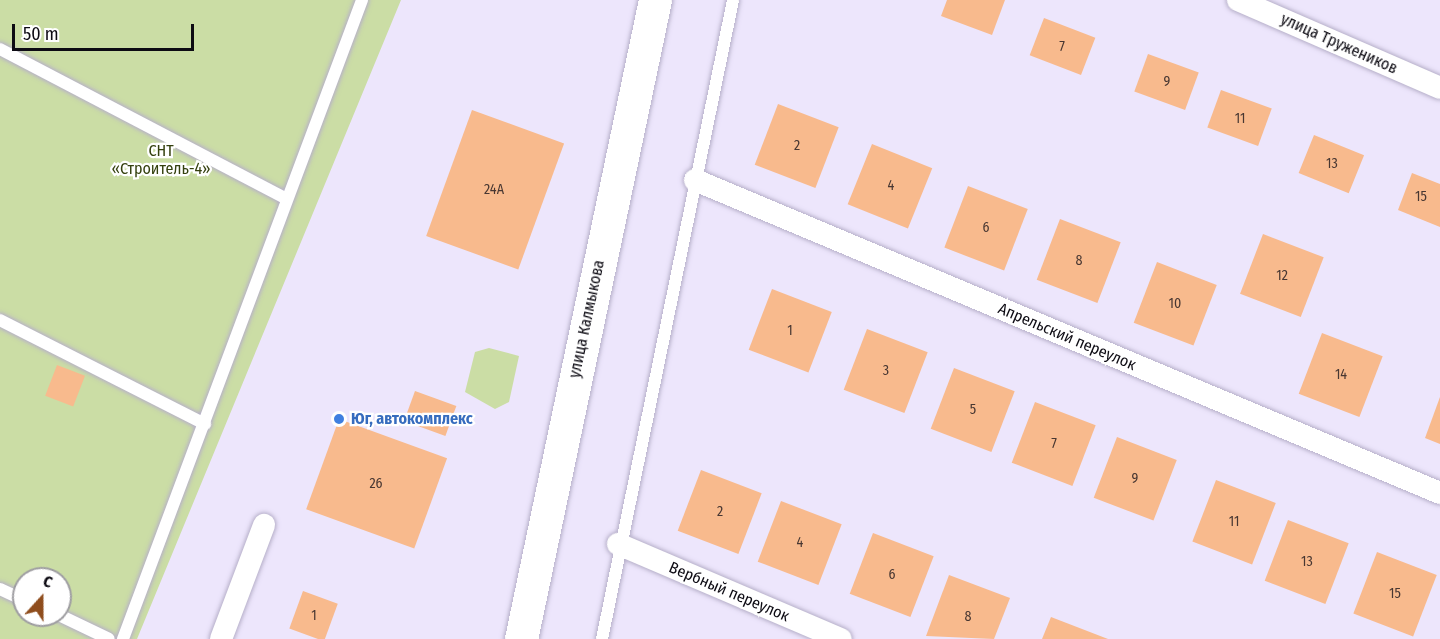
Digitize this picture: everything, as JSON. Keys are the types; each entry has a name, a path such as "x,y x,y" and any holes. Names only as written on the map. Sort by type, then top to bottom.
{"main road":[{"name":"улица Калмыкова","path":"522,639 655,0"}],"street":[{"name":"улица Тружеников","path":"1238,0 1440,88"},
{"name":"Апрельский переулок","path":"695,180 1440,493"},
{"path":"221,639 264,525"},
{"name":"Вербный переулок","path":"618,544 841,639"}],"lane":[{"path":"123,639 205,424 285,198 362,0"},
{"path":"602,639 618,544 733,0"},
{"path":"0,49 285,198"},
{"path":"0,320 205,424"},
{"path":"72,621 108,639"}],"green space":[{"name":"СНТ «Строитель-4»","path":"0,0 401,0 137,639 0,639"},
{"path":"489,348 519,356 509,402 495,409 465,392 475,352"}],"building":[{"path":"947,0 1005,0 992,35 941,16"},
{"path":"1044,18 1095,38 1081,75 1030,55"},
{"path":"1148,54 1199,72 1185,110 1134,92"},
{"path":"1221,90 1272,108 1258,146 1207,128"},
{"path":"778,104 839,127 815,188 755,165"},
{"path":"472,110 564,144 518,269 426,236"},
{"path":"1314,135 1364,155 1349,193 1299,173"},
{"path":"872,144 932,168 908,229 848,204"},
{"path":"1412,173 1440,184 1440,227 1398,210"},
{"path":"968,186 1028,209 1004,271 944,248"},
{"path":"1060,219 1121,242 1097,303 1037,280"},
{"path":"1263,234 1324,257 1301,317 1240,294"},
{"path":"1157,262 1217,285 1193,346 1134,323"},
{"path":"772,289 832,312 808,373 749,350"},
{"path":"867,329 928,352 904,413 844,390"},
{"path":"1322,333 1383,356 1359,417 1299,394"},
{"path":"57,365 85,376 73,407 45,396"},
{"path":"954,368 1015,391 991,452 931,429"},
{"path":"415,391 456,406 445,436 404,421"},
{"path":"1440,397 1440,444 1425,438"},
{"path":"1035,402 1096,425 1072,486 1012,463"},
{"path":"339,419 447,458 414,549 306,509"},
{"path":"1117,437 1177,460 1153,521 1094,498"},
{"path":"701,470 762,493 738,554 678,531"},
{"path":"1216,480 1276,503 1252,565 1192,542"},
{"path":"781,501 842,524 818,585 758,562"},
{"path":"1288,520 1349,543 1325,604 1265,581"},
{"path":"873,533 934,556 910,617 850,594"},
{"path":"1377,552 1437,575 1413,637 1353,614"},
{"path":"949,575 1010,598 994,639 926,636"},
{"path":"303,591 338,604 325,639 318,639 289,629"},
{"path":"1051,617 1108,639 1042,639"}],"place":[{"name":"Юг, автокомплекс","path":"339,419"}]}
